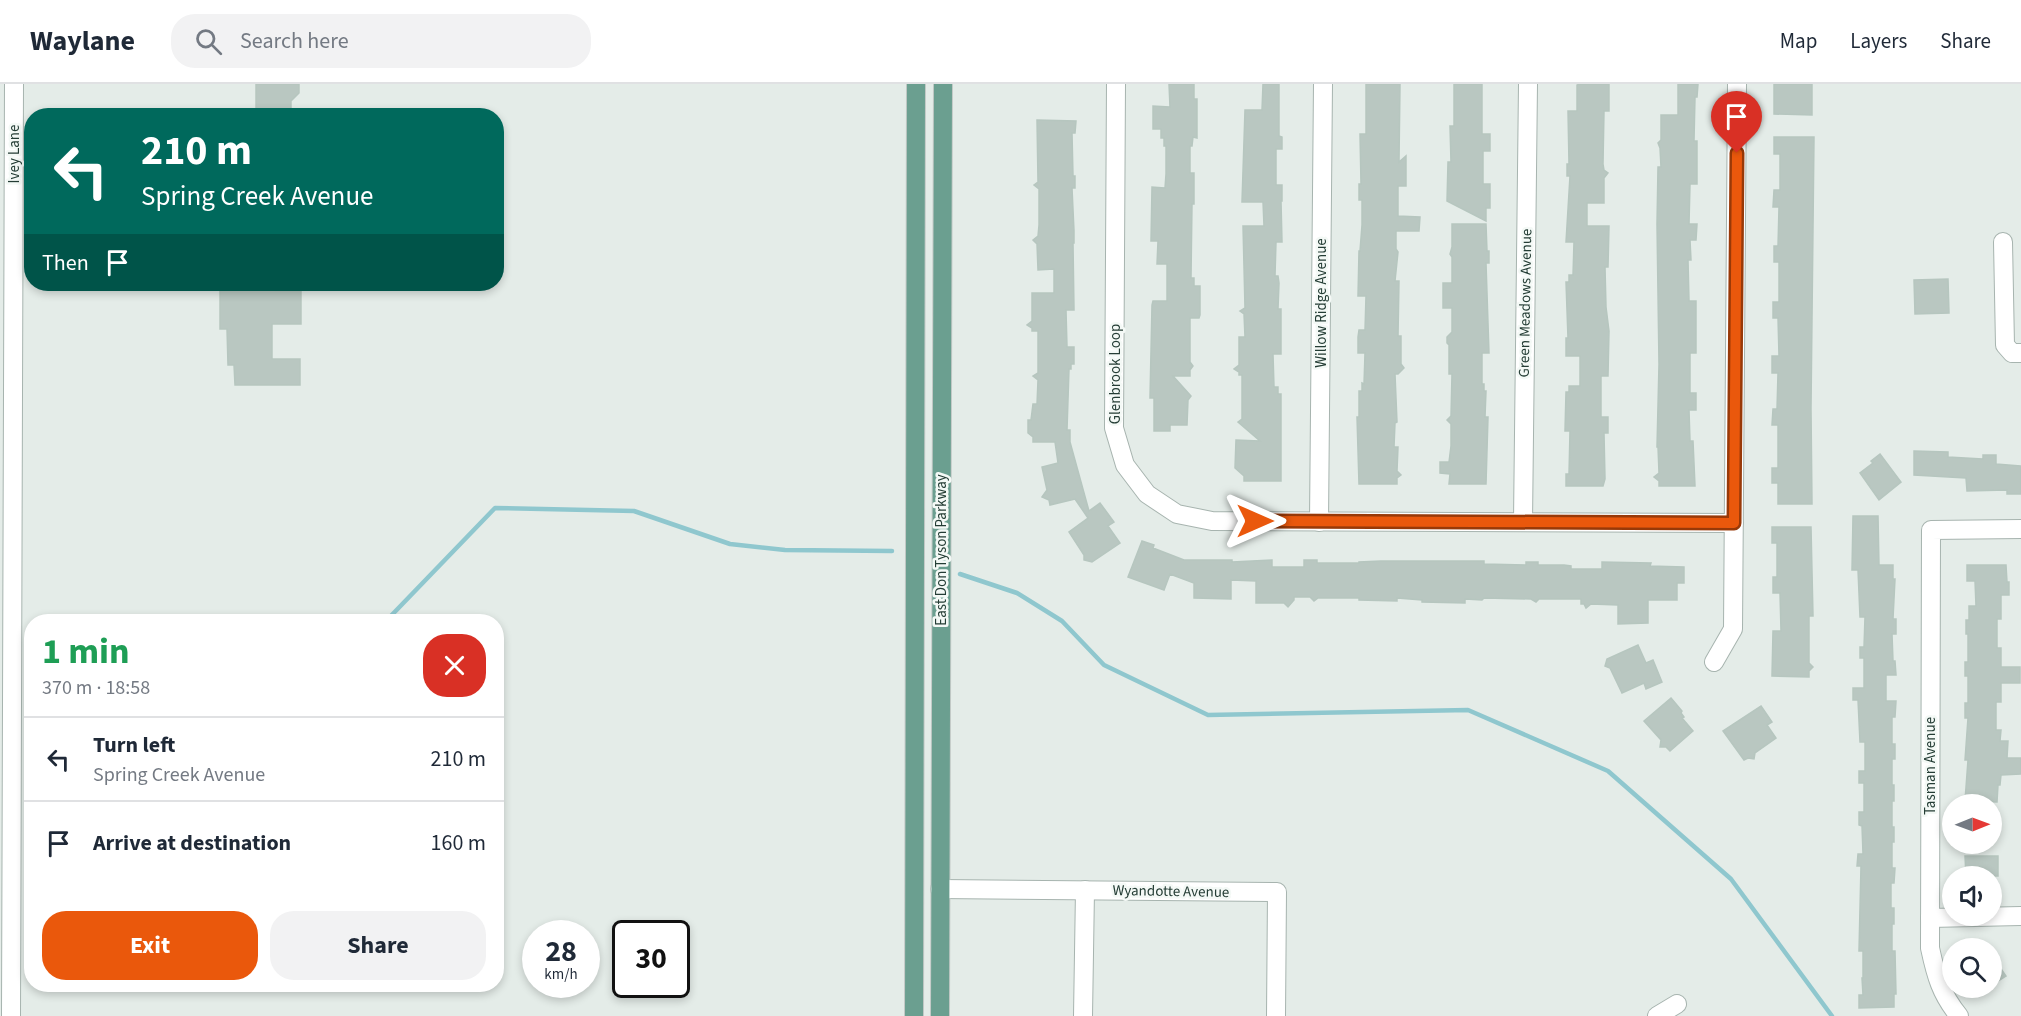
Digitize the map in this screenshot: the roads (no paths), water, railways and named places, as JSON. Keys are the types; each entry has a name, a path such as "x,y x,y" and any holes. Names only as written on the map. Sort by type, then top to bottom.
{"main road":[{"name":"East Don Tyson Parkway","path":"914,1016 916,84"},
{"name":"East Don Tyson Parkway","path":"940,1016 943,84"}],"street":[{"name":"Ivey Lane","path":"11,1016 7,299 14,84"},
{"name":"Glenbrook Loop","path":"1116,84 1114,429 1125,465 1147,494 1177,514 1212,521 1734,523"},
{"name":"Willow Ridge Avenue","path":"1319,522 1323,84"},
{"name":"Green Meadows Avenue","path":"1523,522 1528,84"},
{"path":"1714,662 1733,629 1737,84"},
{"path":"2003,242 2005,345 2012,352 2021,353"},
{"name":"Tasman Avenue","path":"1959,1016 1946,1000 1936,975 1930,948 1931,530 2021,529"},
{"name":"Wyandotte Avenue","path":"940,889 1277,892 1276,1016"},
{"path":"1083,1016 1085,890"},
{"path":"1930,918 2021,916"},
{"path":"1657,1016 1677,1004"}],"waterway":[{"path":"393,614 495,508 634,511 730,544 785,550 892,551"},
{"path":"960,574 1017,593 1062,621 1104,665 1208,715 1468,710 1608,771 1731,879 1832,1016"}]}
